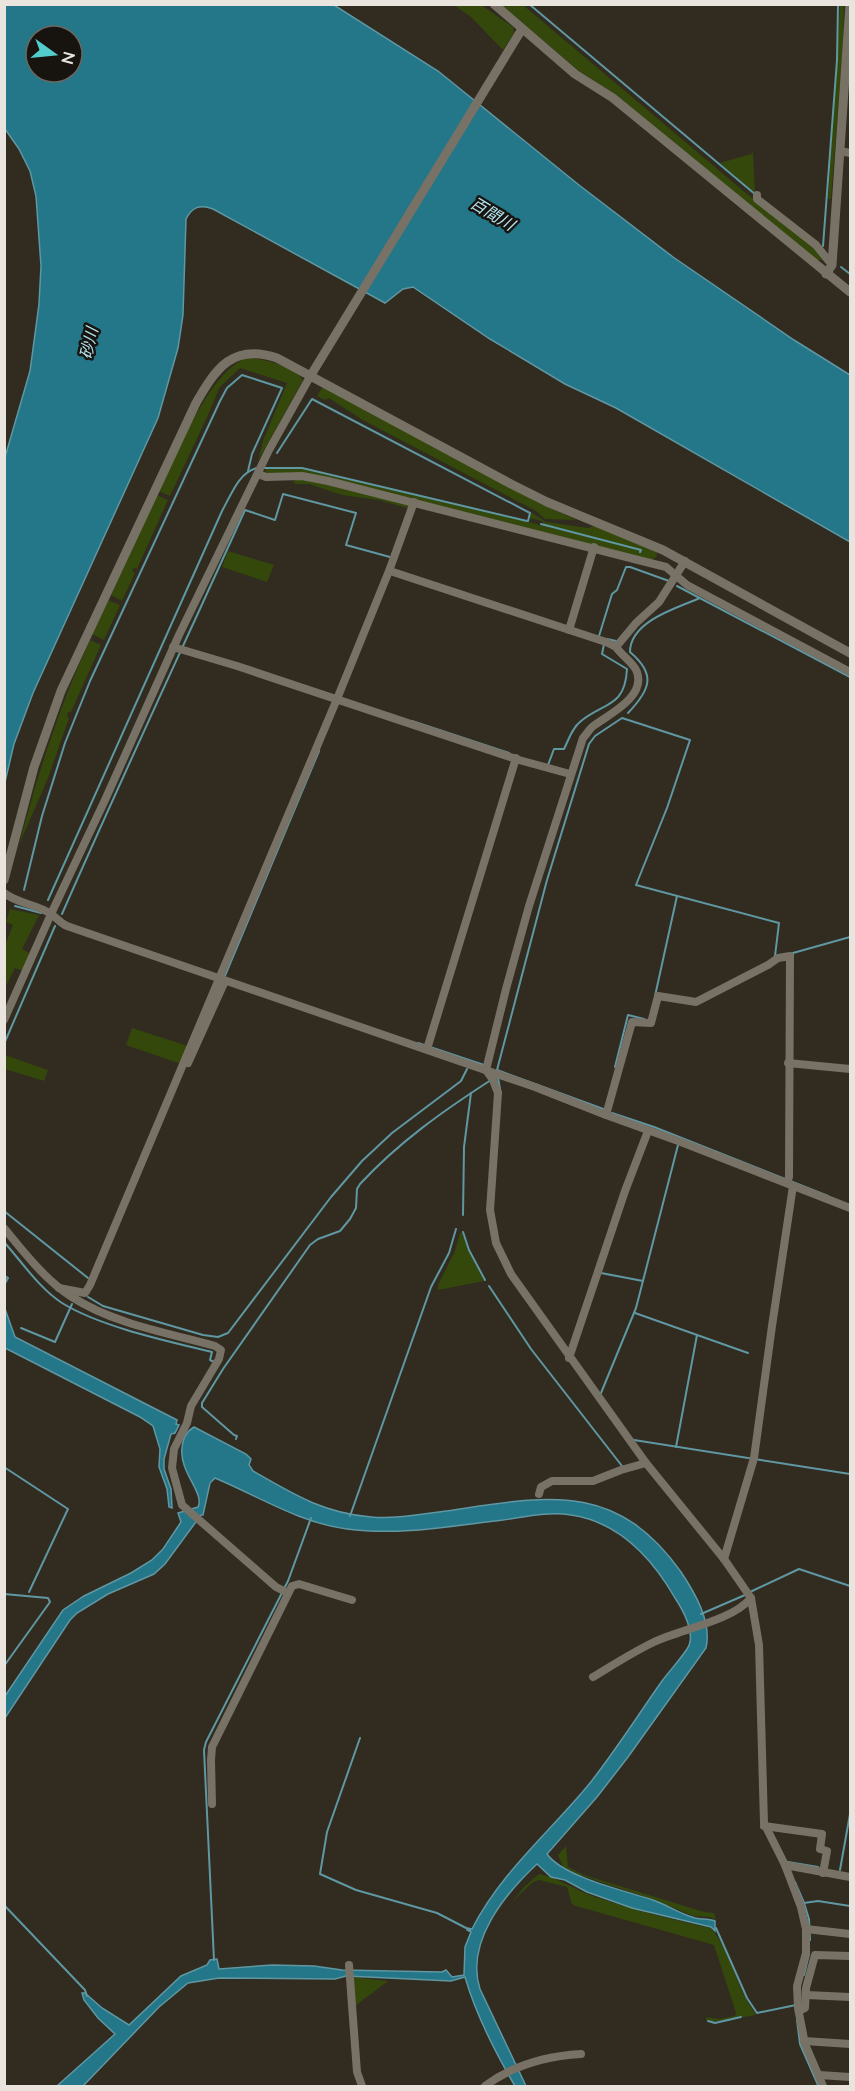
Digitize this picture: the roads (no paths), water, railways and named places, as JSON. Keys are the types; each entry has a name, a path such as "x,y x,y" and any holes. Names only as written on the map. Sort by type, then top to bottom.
{"street":[{"path":"494,4 575,74 613,98 850,292"},
{"path":"826,274 832,265 849,4"},
{"path":"4,1020 51,914 179,649 259,470 311,375 522,29"},
{"path":"840,151 850,153"},
{"path":"757,196 816,245 832,265"},
{"path":"4,880 34,767 61,691 173,450 208,382 219,368 230,359 252,352 277,358 311,375 511,484 556,506 685,561 850,653"},
{"path":"259,470 266,477 302,476 414,502 666,567 687,585 850,672"},
{"path":"59,1288 85,1293 90,1285 222,980 393,561 414,502"},
{"path":"570,628 594,547"},
{"path":"616,647 636,623 659,602 685,561"},
{"path":"393,572 570,628 606,642 616,647 636,670 639,679 637,687 618,711 592,727 583,738 524,927 487,1068 498,1093 490,1199 491,1221 496,1243 510,1274 645,1464 724,1559 750,1595 759,1645 764,1826 785,1865 808,1929 810,1954 806,2008 799,2011"},
{"path":"179,649 570,774"},
{"path":"428,1047 518,759"},
{"path":"4,893 51,914 67,926 487,1068 648,1131 789,1182 850,1209"},
{"path":"606,1115 632,1022 651,1023 658,996 696,1002 778,958 790,956 789,1182 754,1459 724,1559"},
{"path":"188,1064 198,1045 222,980"},
{"path":"788,1063 850,1069"},
{"path":"570,1357 648,1131"},
{"path":"4,1228 44,1274 59,1288 79,1301 103,1313 215,1346 221,1350 219,1359 191,1406 186,1427 174,1449 172,1468 182,1505 284,1591"},
{"path":"539,1494 541,1486 552,1481 593,1480 645,1464"},
{"path":"212,1804 212,1747 284,1591 299,1584 352,1600"},
{"path":"593,1677 634,1652 725,1616 748,1602 750,1595"},
{"path":"764,1826 822,1834 820,1849 827,1851 823,1873"},
{"path":"785,1865 850,1877"},
{"path":"808,1929 850,1934"},
{"path":"810,1954 850,1956"},
{"path":"810,1954 797,1989 799,2011 804,2041 823,2086"},
{"path":"349,1965 357,2072 362,2086"},
{"path":"806,1995 850,1997"},
{"path":"804,2041 850,2044"},
{"path":"485,2086 500,2075 523,2065 581,2054"},
{"path":"819,2076 850,2077"}],"water":[{"path":"5,5 334,5 438,71 579,185 673,257 794,340 850,375 850,542 616,408 565,384 490,339 413,287 403,289 385,303 213,209 197,208 186,219 183,315 178,348 158,418 33,693 14,744 5,782 5,457 30,371 39,304 41,266 36,196 30,171 19,149 5,129"},
{"path":"4,1306 15,1337 177,1420 176,1424 179,1425 175,1433 171,1434 164,1459 164,1469 171,1489 172,1508 169,1507 167,1489 159,1467 160,1449 153,1426 140,1417 5,1348"},
{"path":"194,1427 246,1454 251,1459 249,1465 253,1471 282,1487 323,1507 354,1515 396,1517 542,1500 572,1501 601,1507 629,1520 655,1541 681,1572 697,1598 707,1628 706,1648 628,1757 597,1797 547,1854 567,1870 580,1876 653,1900 695,1918 715,1921 715,1931 711,1927 632,1908 587,1892 565,1880 551,1877 537,1864 512,1890 491,1920 478,1954 477,1971 480,1989 526,2086 515,2086 493,2047 465,1977 451,1981 346,1976 335,1979 219,1978 188,1983 159,2007 83,2086 57,2086 115,2034 98,2018 84,2000 82,1993 129,2025 181,1976 207,1965 210,1960 217,1959 219,1969 272,1965 314,1966 342,1970 442,1972 446,1970 452,1977 464,1975 465,1947 471,1932 467,1930 468,1928 472,1929 484,1908 512,1870 590,1783 690,1643 690,1630 685,1616 656,1569 645,1556 619,1534 588,1519 563,1514 545,1514 425,1529 367,1531 347,1529 296,1515 215,1478 210,1483 203,1515 165,1564 154,1574 108,1594 77,1613 70,1620 5,1718 5,1696 63,1610 84,1596 152,1560 163,1549 181,1522 178,1513 198,1507 198,1495 182,1457 184,1438"}],"waterway":[{"path":"529,4 756,195"},
{"path":"823,246 837,60 838,4"},
{"path":"841,267 850,274"},
{"path":"24,890 42,816 65,743 90,681 220,401 227,388 242,375 282,388 252,454 248,471"},
{"path":"277,453 312,399 530,513 528,521"},
{"path":"48,900 222,511 240,479 257,468"},
{"path":"263,468 302,468 527,521"},
{"path":"62,914 245,510 275,520 283,494 356,513 346,545 390,557"},
{"path":"541,524 641,550 640,552"},
{"path":"599,636 612,594 617,590 626,567 669,581"},
{"path":"677,586 850,677"},
{"path":"628,713 642,696 647,682 644,667 630,652 632,641 638,632 656,617 700,598"},
{"path":"607,639 616,641"},
{"path":"548,765 554,749 564,749 578,724 612,702 622,690 627,669 602,654 604,644"},
{"path":"606,1110 497,1070 547,880 589,744 595,736 622,718 690,740 667,808 636,885 779,923 775,956"},
{"path":"412,721 509,753"},
{"path":"224,978 319,751"},
{"path":"655,996 677,896"},
{"path":"15,906 41,913"},
{"path":"4,1044 55,926"},
{"path":"793,956 793,953 850,937"},
{"path":"615,1067 628,1015 644,1019"},
{"path":"418,1043 484,1065"},
{"path":"88,1297 103,1306 203,1335 218,1337 228,1333 331,1197 362,1161 392,1133 461,1081 467,1069"},
{"path":"498,1078 501,1094"},
{"path":"236,1439 237,1436 202,1407 202,1403 223,1369 310,1245 318,1239 340,1231 356,1208 357,1189 360,1184 390,1154 439,1115 491,1080"},
{"path":"463,1215 464,1147 471,1093"},
{"path":"612,1113 654,1127 828,1196"},
{"path":"601,1393 636,1308 678,1145"},
{"path":"4,1211 88,1278"},
{"path":"350,1516 431,1287 449,1253 456,1229"},
{"path":"463,1232 469,1250 485,1280"},
{"path":"4,1242 38,1282 62,1303 78,1312 115,1326 212,1352 210,1360 214,1362"},
{"path":"601,1273 643,1281"},
{"path":"4,1276 8,1278 4,1285"},
{"path":"489,1286 531,1349 622,1466"},
{"path":"21,1328 55,1342 72,1304"},
{"path":"635,1313 748,1353"},
{"path":"676,1447 697,1335"},
{"path":"634,1440 850,1474"},
{"path":"4,1467 68,1509 29,1592"},
{"path":"214,1960 204,1750 288,1581 311,1518"},
{"path":"750,1592 799,1569 850,1586"},
{"path":"4,1594 48,1598 50,1602 4,1666"},
{"path":"701,1614 745,1595"},
{"path":"360,1738 327,1832 320,1874 356,1890 437,1913 470,1930"},
{"path":"840,1870 850,1814"},
{"path":"788,1862 818,1867"},
{"path":"795,1882 804,1903"},
{"path":"810,1940 809,1919 804,1903 818,1901 850,1906"},
{"path":"4,1905 85,1990 87,1996"},
{"path":"716,1928 747,1998 757,2013 796,2005"},
{"path":"804,1975 809,1954"},
{"path":"708,2021 715,2023 741,2017"},
{"path":"797,2020 800,2044 818,2085"}],"water label":[{"name":"百間川","path":"493,213"},
{"name":"砂川","path":"88,343"}]}
